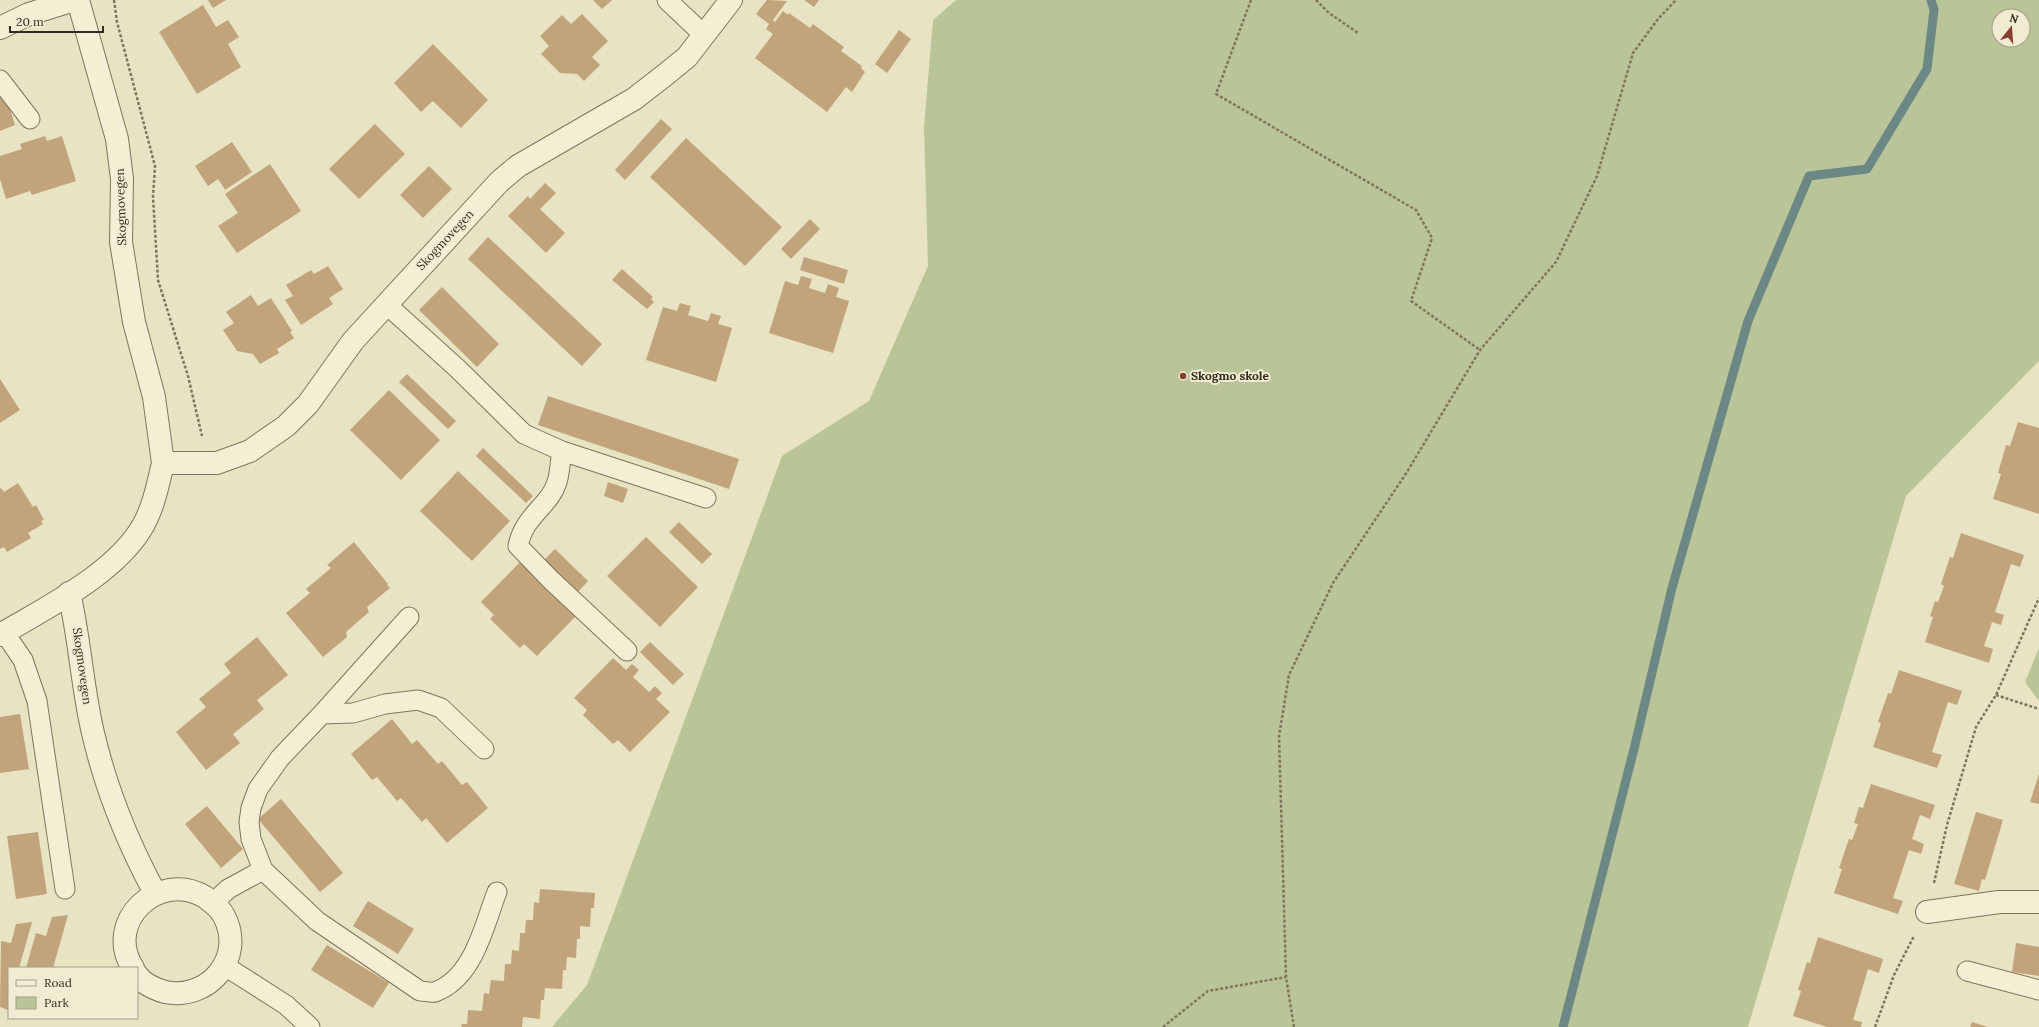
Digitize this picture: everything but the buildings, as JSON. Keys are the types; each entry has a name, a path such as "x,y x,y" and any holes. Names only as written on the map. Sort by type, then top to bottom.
{"street":[{"path":"0,28 29,14 74,0"},
{"name":"Skogmovegen","path":"78,0 117,139 122,179 121,242 134,322 154,397 163,463 157,493 146,518 129,545 105,569 69,593 75,620 84,689 92,733 105,779 131,845 155,894"},
{"name":"Skogmovegen","path":"163,463 216,463 250,451 286,426 308,404 353,341 499,182 518,166 634,98 687,57 731,0"},
{"path":"2,633 69,593"},
{"path":"132,967 128,961 124,942 128,922 139,905 155,894 175,889 196,892 213,902 224,916 230,932 230,949 225,966 212,982 195,991 175,994 156,990 138,976"},
{"path":"1927,912 1999,902 2039,902"}],"lane":[{"path":"667,0 704,36"},
{"path":"0,80 30,119"},
{"path":"386,304 458,369 524,434 562,451 706,498"},
{"path":"562,451 557,483 545,501 529,518 520,534 518,546 551,580 627,651"},
{"path":"409,617 322,714 280,758 258,789 253,801 249,822 251,839 263,870 317,921 406,983 420,991 434,992 456,978 465,968 473,955 497,892"},
{"path":"2,633 23,660 36,701 65,889"},
{"path":"322,714 353,713 385,704 418,700 441,708 484,749"},
{"path":"213,902 228,889 263,870"},
{"path":"225,966 286,1005 310,1027"},
{"path":"1967,971 2039,990"}],"path":[{"path":"114,0 117,22 155,166 153,197 158,280 188,376 202,438"},
{"path":"1250,0 1216,94 1416,210 1432,238 1411,301 1480,350"},
{"path":"1316,0 1329,13 1358,33"},
{"path":"1294,1027 1286,978 1279,736 1289,676 1333,583 1407,472 1480,350 1556,262 1597,176 1633,53 1658,19 1676,0"},
{"path":"1875,1027 1894,975 1927,912 1947,825 1976,727 1996,695 2039,598"},
{"path":"1996,695 2039,709"},
{"path":"1163,1027 1208,991 1286,978"}],"green space":[{"path":"956,0 2039,0 2039,361 1906,496 1748,1027 552,1027 587,985 782,456 869,401 928,266 924,127 933,20"},
{"path":"2039,648 2039,701 2025,682"}],"waterway":[{"path":"1563,1027 1634,749 1672,588 1748,321 1809,176 1867,169 1927,69 1934,10 1931,0"}],"place":[{"name":"Skogmo skole","path":"1183,376"}]}
